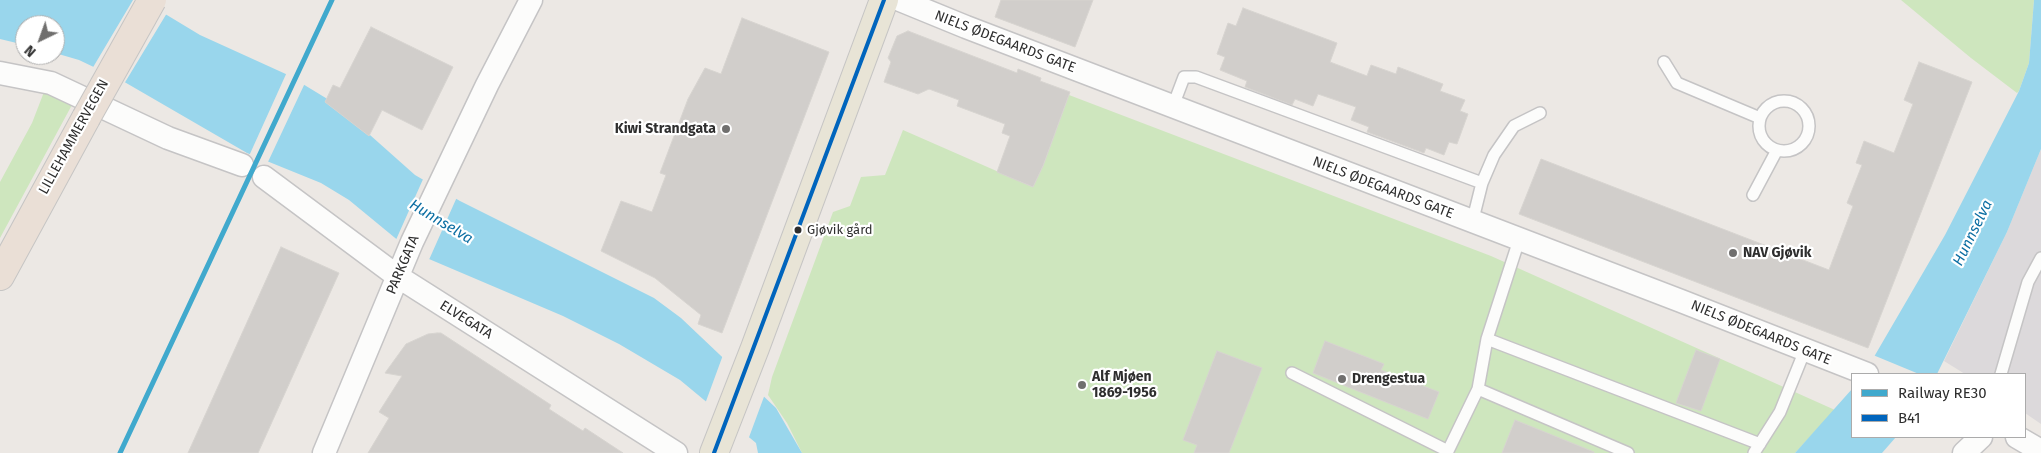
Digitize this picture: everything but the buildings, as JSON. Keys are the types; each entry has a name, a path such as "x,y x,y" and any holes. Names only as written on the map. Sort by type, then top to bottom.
{"highway":[{"name":"LILLEHAMMERVEGEN","path":"0,276 152,0"}],"main road":[{"path":"715,449 755,348 884,0"}],"street":[{"name":"PARKGATA","path":"324,453 412,242 531,0"},
{"name":"NIELS ØDEGAARDS GATE","path":"900,0 1472,223 1681,301 1860,372"},
{"path":"0,73 51,83 168,138 242,164"},
{"name":"ELVEGATA","path":"264,177 397,276 676,453"},
{"path":"1964,453 1980,438"}],"lane":[{"path":"1664,62 1677,83 1760,118"},
{"path":"1173,106 1184,77 1196,77 1482,183"},
{"path":"1781,100 1802,107 1810,123 1805,141 1795,149 1776,150 1761,137 1760,118 1766,108 1781,100"},
{"path":"1472,223 1482,183 1494,155 1514,126 1540,113"},
{"path":"1753,196 1776,150"},
{"path":"1292,374 1448,452 1478,390 1487,339 1519,240"},
{"path":"2001,373 2028,282 2041,258"},
{"path":"1487,339 1757,449 1780,412 1805,350"},
{"path":"1478,390 1628,453"}],"shaded area":[{"path":"2041,149 2041,424 2026,414 2026,373 1963,373 1944,361 2007,232"}],"green space":[{"path":"1901,0 2034,0 2029,63 2019,91 2017,93 1971,58"},
{"path":"44,92 73,103 0,238 0,182 32,123"},
{"name":"Gjøvik gård","path":"1069,95 1491,256 1835,410 1795,453 802,453 787,423 768,395 772,377 833,212 850,206 861,177 885,175 903,130 1033,187 1043,166"}],"water":[{"name":"Hunnselva","path":"0,0 142,0 200,35 288,75 334,103 415,175 460,201 654,298 681,318 776,408 802,453 758,453 756,443 680,380 619,344 563,316 429,259 400,242 349,200 321,183 247,153 121,80 79,60 65,56 65,15 15,15 15,43 0,39"},
{"name":"Hunnselva","path":"2034,0 2041,0 2041,149 2007,232 1937,373 1865,373 1945,235 2019,91 2029,63"},
{"path":"1851,390 1851,438 1895,438 1882,453 1795,453"}],"pier":[{"path":"133,0 146,0 167,13 124,84 92,69"},
{"path":"287,72 305,83 267,164 249,156"},
{"path":"424,177 457,197 428,262 395,242"},
{"path":"723,355 765,394 748,440 705,404"},
{"path":"1873,355 1917,373 1863,373"}],"rail line":[{"name":"RE30","path":"120,453 332,0"}],"transit line":[{"name":"B41","path":"714,453 884,0"}],"place":[{"name":"Kiwi Strandgata","path":"726,129"},
{"name":"Gjøvik gård","path":"798,230"},
{"name":"NAV Gjøvik","path":"1733,253"},
{"name":"Drengestua","path":"1342,379"},
{"name":"Alf Mjøen 1869-1956","path":"1082,385"}]}
